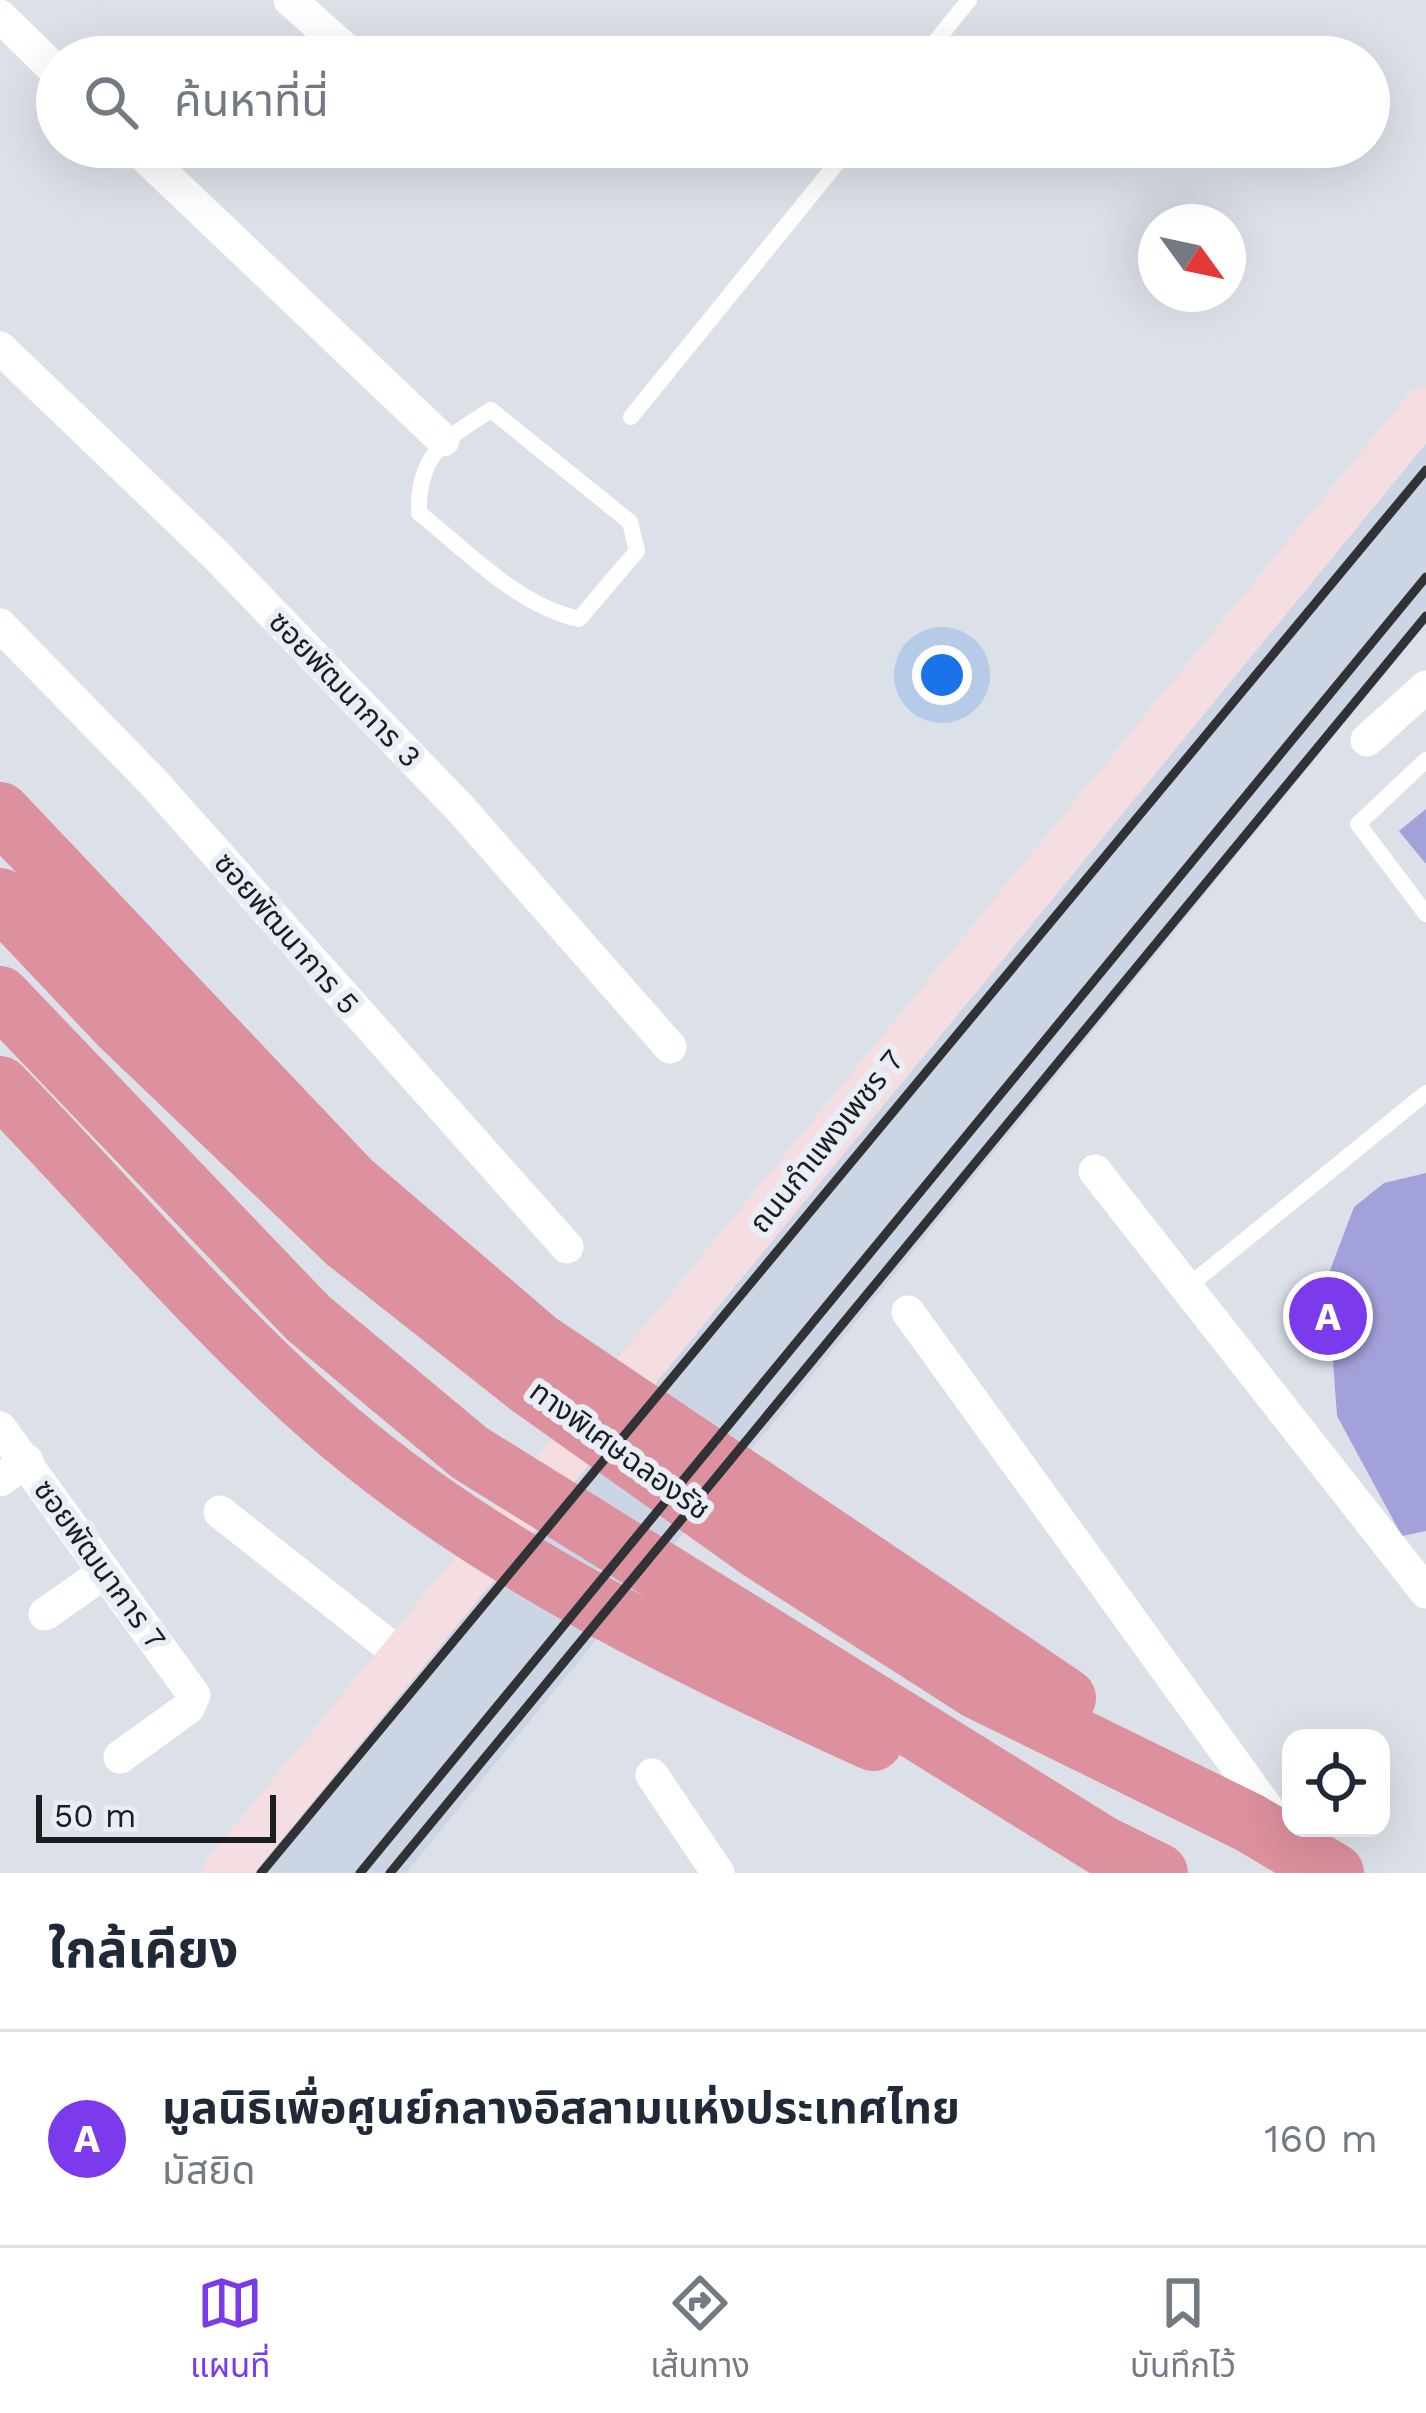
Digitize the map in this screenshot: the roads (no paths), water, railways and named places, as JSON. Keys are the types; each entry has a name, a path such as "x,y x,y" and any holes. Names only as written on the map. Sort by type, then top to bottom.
{"highway":[{"path":"0,812 350,1181 538,1342 1250,1823"},
{"name":"ทางพิเศษฉลองรัช","path":"0,898 119,1024 347,1241 528,1385 760,1550 976,1689 1250,1823 1334,1873"},
{"path":"0,996 308,1318 470,1453 1102,1846"},
{"path":"0,1085 337,1430 424,1498 667,1645 1158,1873"}],"street":[{"path":"290,0 330,36"},
{"path":"0,16 36,51"},
{"path":"158,168 443,440"},
{"name":"ซอยพัฒนาการ 3","path":"0,348 217,556 460,808 670,1047"},
{"name":"ถนนกำแพงเพชร 7","path":"225,1873 1426,409"},
{"name":"ซอยพัฒนาการ 5","path":"0,625 154,782 567,1247"},
{"path":"1367,740 1426,687"},
{"path":"1095,1172 1426,1592"},
{"path":"908,1312 1315,1873"},
{"name":"ซอยพัฒนาการ 7","path":"0,1428 13,1470 105,1572 195,1702 119,1757"},
{"path":"220,1512 403,1657"},
{"path":"45,1614 105,1572"},
{"path":"652,1775 718,1873"}],"lane":[{"path":"940,36 969,0"},
{"path":"631,417 833,168"},
{"path":"491,410 630,522 638,551 579,619 555,614 516,591 419,513 418,483 443,440 491,410"},
{"path":"1426,760 1358,824 1426,914"},
{"path":"1186,1288 1426,1093"}],"railway":[{"path":"261,1873 1426,470"},
{"path":"360,1873 1426,577"},
{"path":"390,1873 1426,616"}],"place":[{"name":"มูลนิธิเพื่อศูนย์กลางอิสลามแห่งประเทศไทย","path":"1328,1316"}]}
